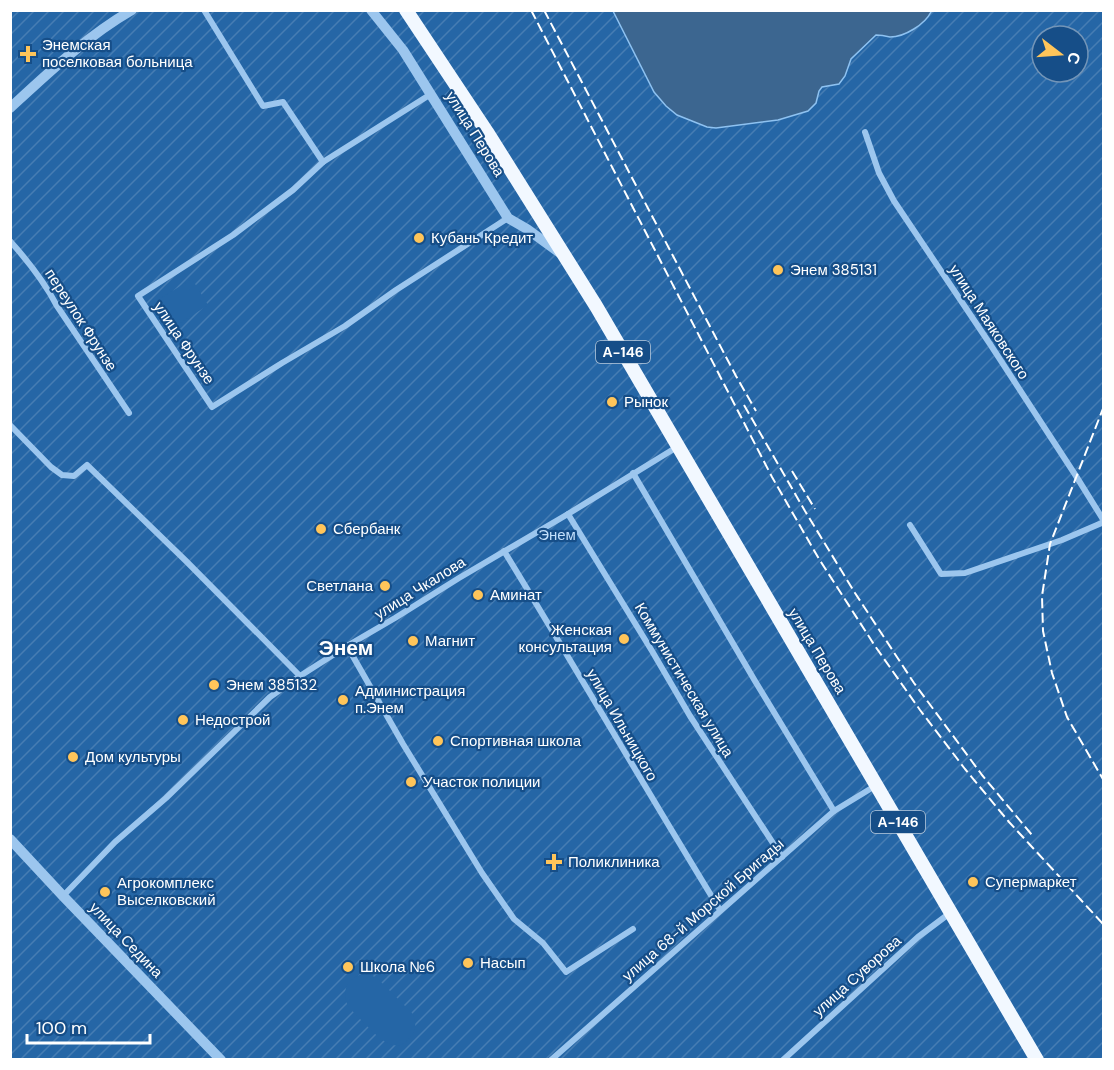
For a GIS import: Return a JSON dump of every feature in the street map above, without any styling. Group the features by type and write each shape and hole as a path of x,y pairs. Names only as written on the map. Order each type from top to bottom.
{"highway":[{"name":"улица Перова","path":"406,10 596,306 1037,1059"}],"street":[{"path":"10,108 46,75 132,10"},
{"path":"204,10 262,106 283,102 323,162"},
{"name":"улица Перова","path":"371,10 403,50 508,218 535,234 567,259"},
{"name":"улица Фрунзе","path":"431,94 323,162 293,190 233,235 138,296 212,407 345,326 396,290 508,218"},
{"name":"улица Маяковского","path":"866,132 879,173 894,201 990,344 1104,521"},
{"name":"переулок Фрунзе","path":"10,241 26,258 129,413"},
{"path":"11,427 62,475 74,476 87,465 300,676"},
{"name":"улица Чкалова","path":"63,896 115,842 166,798 270,697 347,646 677,447"},
{"path":"633,473 834,811"},
{"name":"Коммунистическая улица","path":"568,514 690,716 782,857"},
{"path":"910,525 940,574 965,573 1062,540 1104,521"},
{"name":"улица Ильницкого","path":"504,551 720,910"},
{"path":"347,646 403,744 482,873 514,919 543,943 566,972 633,929"},
{"name":"улица 68-й Морской Бригады","path":"551,1059 834,811 877,785"},
{"name":"улица Седина","path":"10,839 221,1059"},
{"name":"улица Суворова","path":"783,1059 918,937 950,913"}],"green space":[{"name":"Энем","path":"11,11 1103,11 1103,1059 11,1059"},
{"path":"192,279 208,305 173,328 156,301"},
{"path":"362,974 377,978 412,1013 415,1028 406,1042 400,1045 388,1044 348,1006 345,995 347,986 352,979"}],"shaded area":[{"path":"613,11 931,11 924,21 908,32 890,37 876,35 851,59 845,76 839,84 822,87 816,103 808,111 778,120 716,128 707,127 677,115 666,106 654,92"}],"railway":[{"path":"531,10 772,477 819,559 875,646 965,769 1009,822 1104,925"},
{"path":"544,10 756,411"},
{"path":"744,405 855,593 914,683 982,775 1032,835"},
{"path":"1104,406 1050,544 1042,596 1043,631 1052,673 1067,717 1104,781"},
{"path":"792,471 815,509"}],"place":[{"name":"Энемская поселковая больница","path":"28,54"},
{"name":"Кубань Кредит","path":"419,238"},
{"name":"Энем 385131","path":"778,270"},
{"name":"Рынок","path":"612,402"},
{"name":"Сбербанк","path":"321,529"},
{"name":"Светлана","path":"385,586"},
{"name":"Аминат","path":"478,595"},
{"name":"Женская консультация","path":"624,639"},
{"name":"Магнит","path":"413,641"},
{"name":"Энем 385132","path":"214,685"},
{"name":"Администрация п.Энем","path":"343,700"},
{"name":"Недострой","path":"183,720"},
{"name":"Спортивная школа","path":"438,741"},
{"name":"Дом культуры","path":"73,757"},
{"name":"Участок полиции","path":"411,782"},
{"name":"Поликлиника","path":"554,862"},
{"name":"Супермаркет","path":"973,882"},
{"name":"Агрокомплекс Выселковский","path":"105,892"},
{"name":"Насып","path":"468,963"},
{"name":"Школа №6","path":"348,967"}],"district":[{"name":"Энем","path":"346,648"}]}
